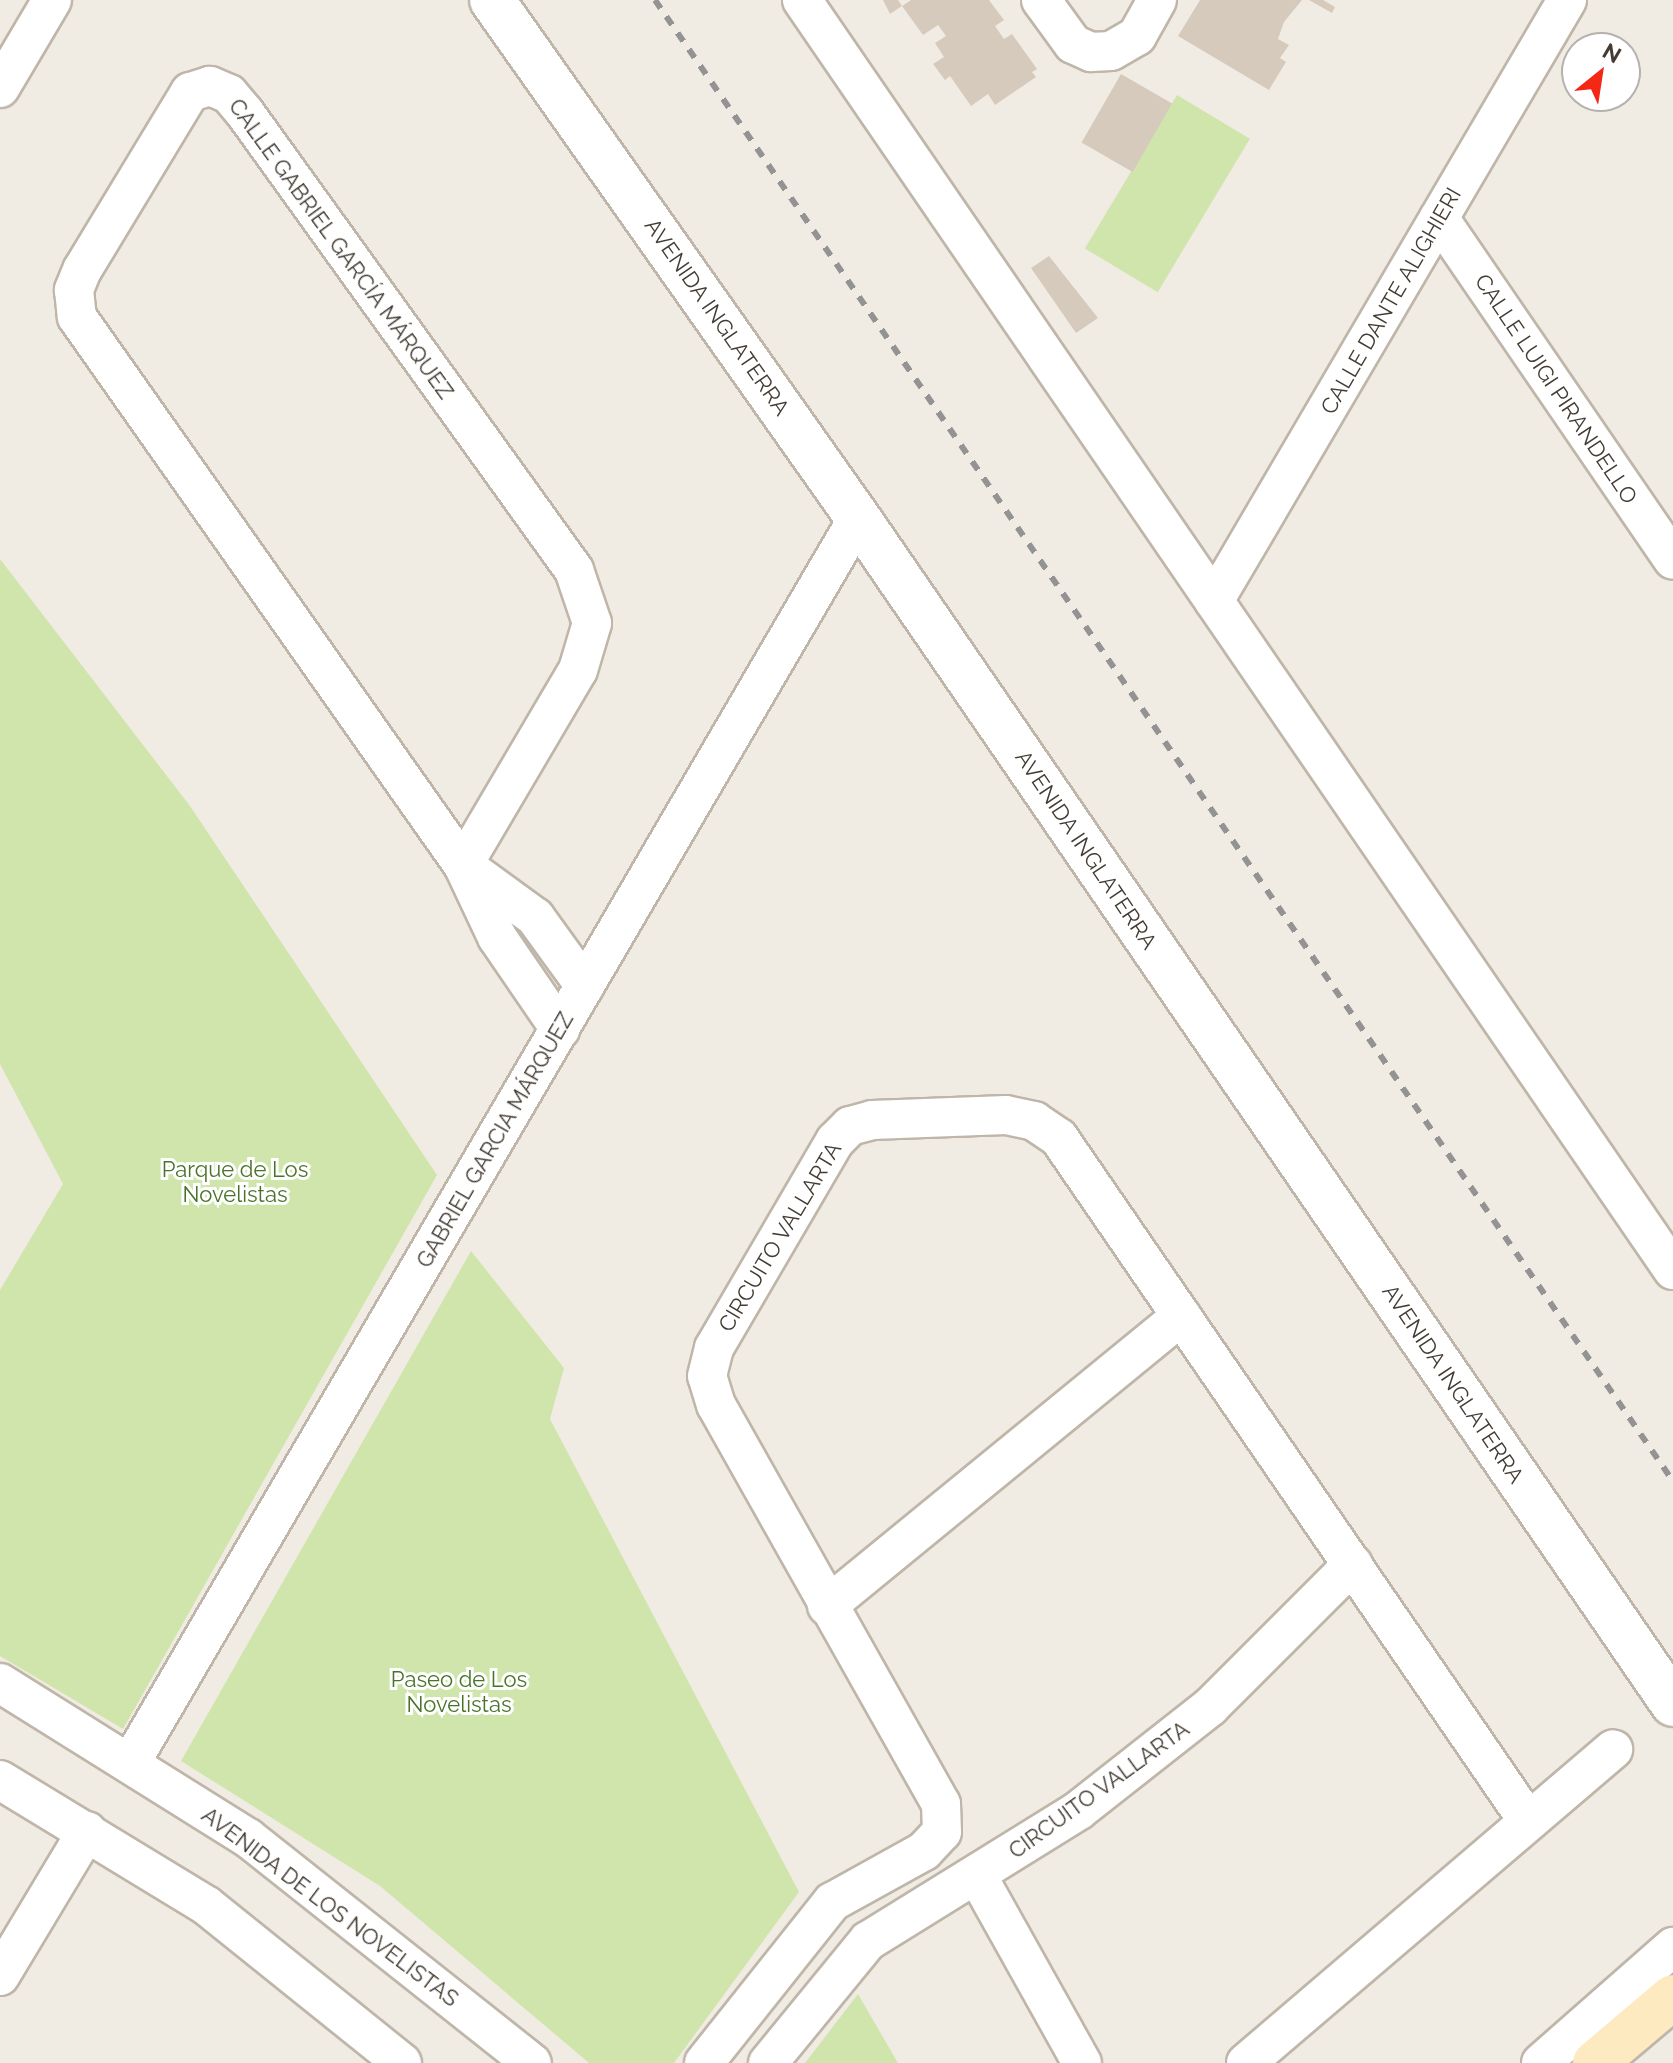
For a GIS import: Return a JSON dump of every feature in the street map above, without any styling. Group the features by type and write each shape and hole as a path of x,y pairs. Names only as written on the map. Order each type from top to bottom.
{"main road":[{"path":"1595,2063 1673,1997"}],"street":[{"path":"0,88 52,0"},
{"name":"AVENIDA INGLATERRA","path":"492,0 858,518 1673,1704"},
{"path":"802,0 1673,1270"},
{"path":"1041,0 1073,44 1091,52 1111,51 1137,36 1157,0"},
{"name":"CALLE DANTE ALIGHIERI","path":"1214,601 1567,0"},
{"name":"CALLE GABRIEL GARCÍA MÁRQUEZ","path":"463,865 578,670 592,623 574,570 245,113 229,94 210,86 190,92 82,270 74,290 77,317 463,865 497,937 560,1029"},
{"name":"CALLE LUIGI PIRANDELLO","path":"1439,218 1673,560"},
{"name":"GABRIEL GARCIA MÁRQUEZ","path":"131,1762 858,518"},
{"name":"CALLE GABRIEL GARCÍA MÁRQUEZ","path":"463,865 535,917 585,986"},
{"name":"CIRCUITO VALLARTA","path":"704,2063 832,1902 924,1851 942,1832 941,1804 716,1405 707,1376 714,1348 835,1141 850,1126 872,1120 1006,1115 1034,1121 1059,1138 1528,1821"},
{"path":"827,1606 1181,1316"},
{"name":"CIRCUITO VALLARTA","path":"768,2063 868,1941 978,1877 1079,1810 1210,1707 1353,1564"},
{"name":"AVENIDA DE LOS NOVELISTAS","path":"0,1683 131,1762 248,1838 532,2063"},
{"path":"1246,2063 1613,1749"},
{"path":"0,1780 207,1906 402,2063"},
{"path":"0,1976 87,1831"},
{"path":"978,1877 1082,2063"},
{"path":"1541,2063 1673,1947"}],"green space":[{"path":"1177,95 1250,139 1158,292 1085,248"},
{"name":"Parque de Los Novelistas","path":"0,559 190,806 437,1175 123,1729 0,1656 0,1290 63,1184 0,1064"},
{"name":"Paseo de Los Novelistas","path":"471,1251 564,1368 550,1419 799,1892 674,2063 589,2063 380,1886 181,1761"},
{"path":"858,1994 898,2063 805,2063"}],"building":[{"path":"883,0 898,0 902,6 890,14"},
{"path":"911,0 989,0 1004,20 995,26 1004,39 1012,34 1037,69 1032,72 1036,77 995,105 988,94 971,106 950,76 945,80 933,64 944,57 935,43 946,36 938,25 923,35 902,6"},
{"path":"1200,0 1302,0 1284,22 1278,39 1289,45 1280,58 1286,62 1269,90 1178,36"},
{"path":"1309,0 1323,0 1335,7 1332,13"},
{"path":"1121,74 1172,104 1133,172 1082,142"},
{"path":"1049,256 1098,318 1076,333 1031,268"}],"railway":[{"path":"655,0 1673,1481"}]}
